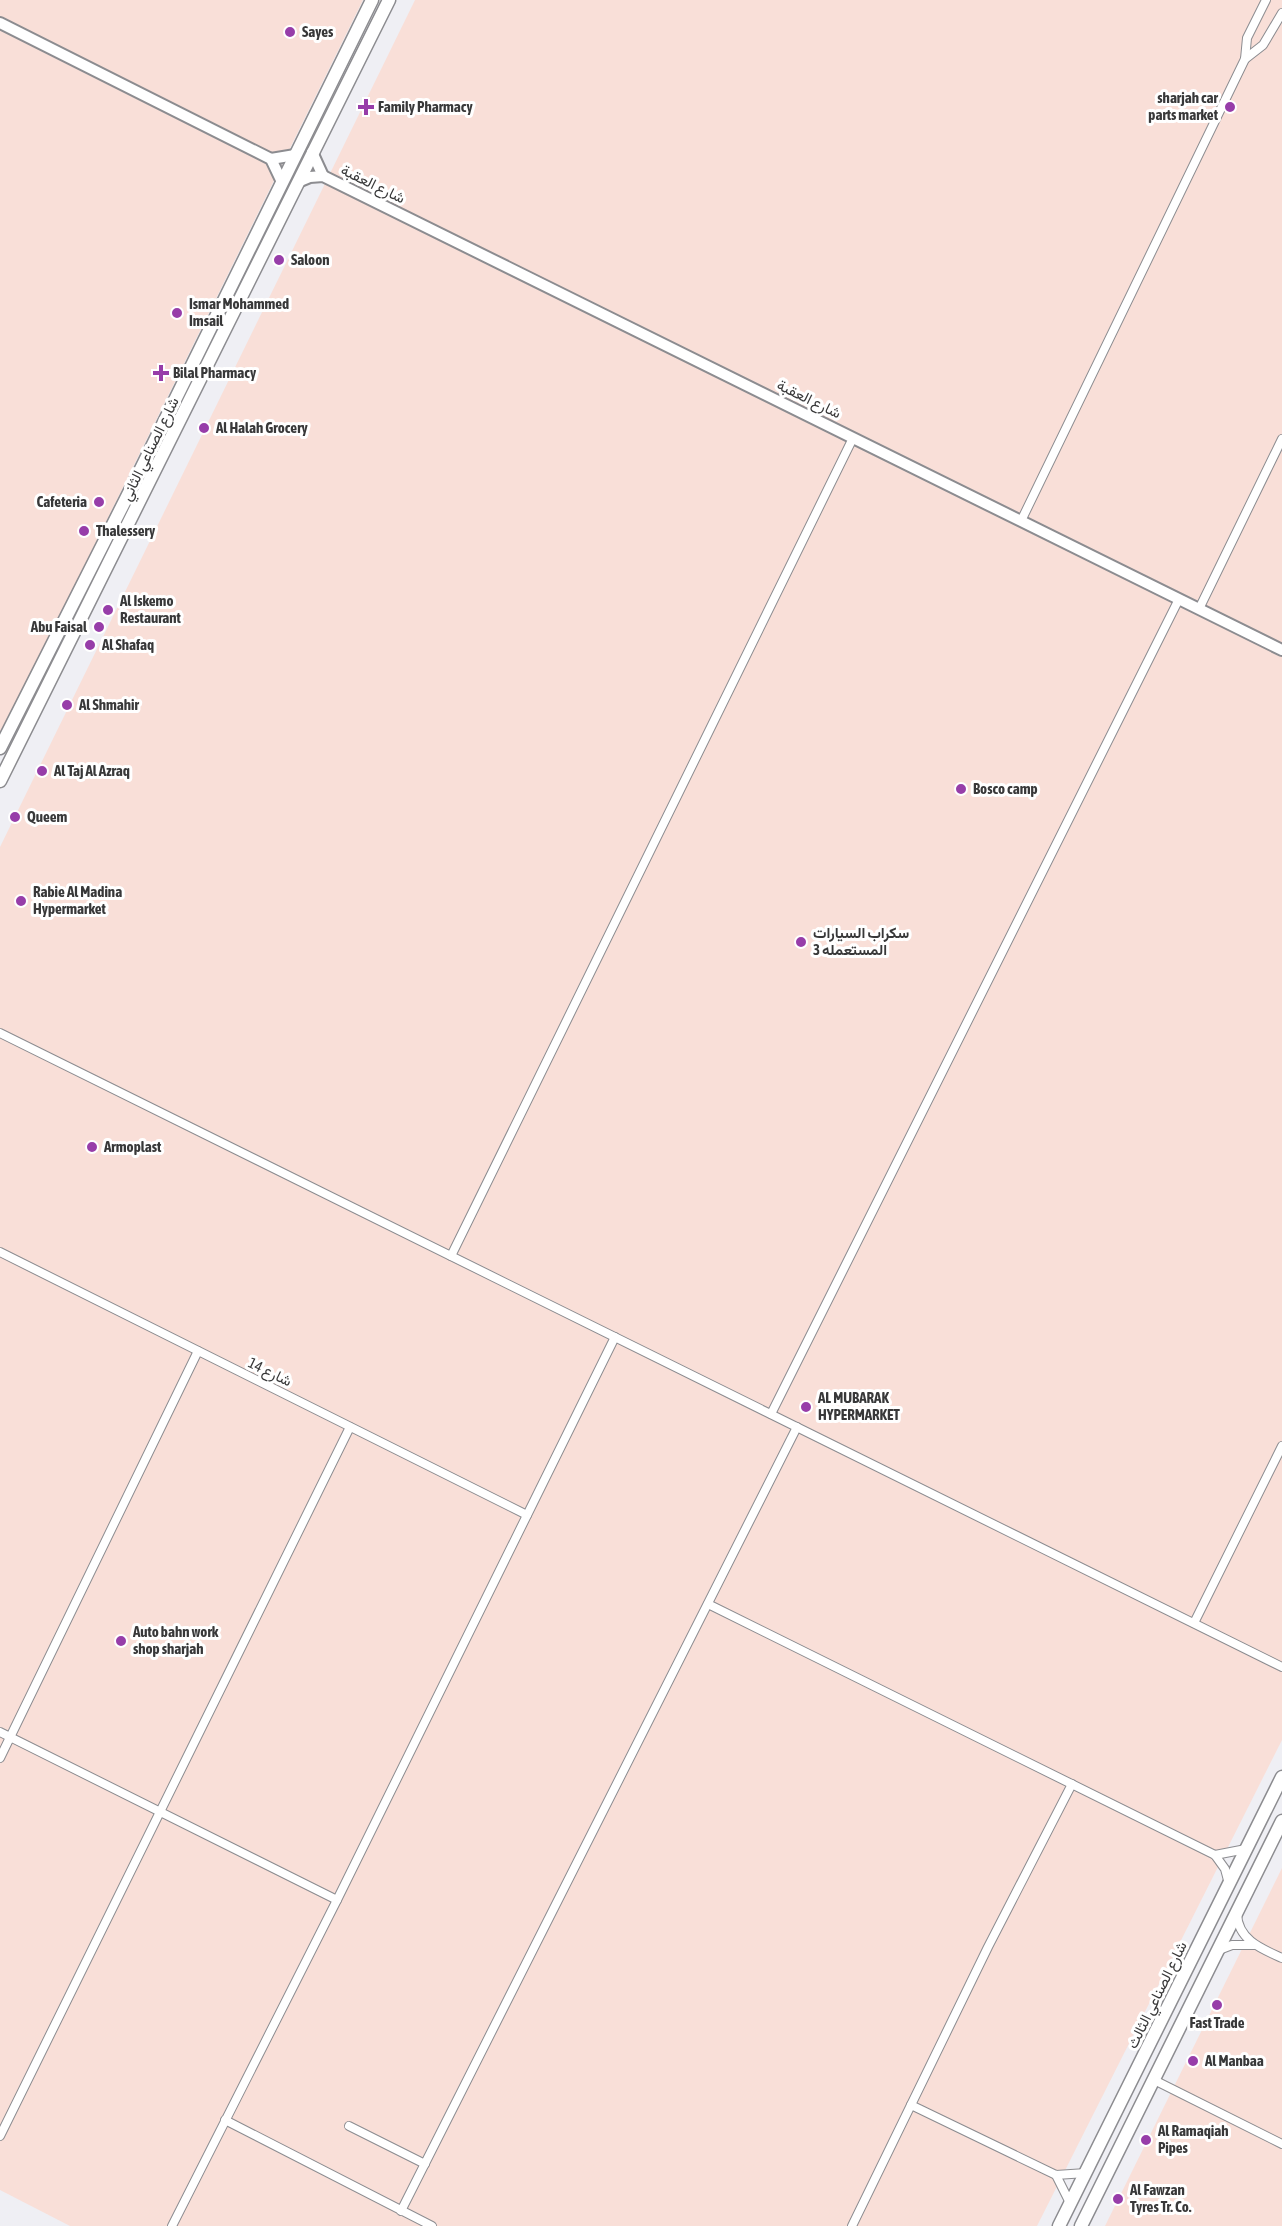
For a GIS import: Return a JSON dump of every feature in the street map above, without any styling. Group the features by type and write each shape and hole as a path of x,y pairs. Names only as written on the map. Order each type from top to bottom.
{"main road":[{"name":"شارع الصناعي الثاني","path":"0,748 372,0"},
{"name":"شارع الصناعي الثاني","path":"0,781 110,565 389,0"},
{"name":"شارع الصناعي الثالث","path":"1059,2226 1282,1777"},
{"path":"1084,2224 1282,1821"}],"street":[{"path":"1021,521 1245,59 1247,38 1266,0"},
{"path":"1245,59 1263,45 1282,13"},
{"path":"0,24 271,159 295,155"},
{"name":"شارع العقبة","path":"312,152 323,176"},
{"path":"271,159 282,182"},
{"name":"شارع العقبة","path":"298,182 310,177 323,176 1282,650"},
{"path":"451,1256 853,438"},
{"path":"1199,609 1282,439"},
{"path":"771,1414 1179,599"},
{"path":"0,1033 1282,1667"},
{"name":"شارع 14","path":"0,1252 527,1515"},
{"path":"172,2226 337,1900 615,1337"},
{"path":"0,1758 198,1351"},
{"path":"0,2136 350,1426"},
{"path":"401,2211 797,1427"},
{"path":"1194,1623 1282,1446"},
{"path":"708,1604 1215,1855 1225,1869 1229,1885"},
{"path":"0,1732 337,1900"},
{"path":"852,2226 988,1947 1072,1784"},
{"path":"1215,1855 1231,1854 1246,1849"},
{"path":"1237,1912 1240,1927 1255,1945 1282,1958"},
{"path":"1218,1950 1232,1945 1255,1945"},
{"path":"1154,2080 1282,2144"},
{"path":"911,2105 1056,2175 1086,2173"},
{"path":"225,2120 432,2226"},
{"path":"349,2126 425,2164"},
{"path":"1056,2175 1070,2205"}],"shaded area":[{"path":"0,0 363,0 0,737"},
{"path":"415,0 1282,0 1282,1740 1037,2226 70,2226 0,2190 0,847"},
{"path":"1282,1868 1282,2226 1105,2226"}],"place":[{"name":"Sayes","path":"290,32"},
{"name":"Family Pharmacy","path":"366,107"},
{"name":"sharjah car parts market","path":"1230,107"},
{"name":"Saloon","path":"279,260"},
{"name":"Ismar Mohammed Imsail","path":"177,313"},
{"name":"Bilal Pharmacy","path":"161,373"},
{"name":"Al Halah Grocery","path":"204,428"},
{"name":"Cafeteria","path":"99,502"},
{"name":"Thalessery","path":"84,531"},
{"name":"Al Iskemo Restaurant","path":"108,610"},
{"name":"Abu Faisal","path":"99,627"},
{"name":"Al Shafaq","path":"90,645"},
{"name":"Al Shmahir","path":"67,705"},
{"name":"Al Taj Al Azraq","path":"42,771"},
{"name":"Bosco camp","path":"961,789"},
{"name":"Queem","path":"15,817"},
{"name":"Rabie Al Madina Hypermarket","path":"21,901"},
{"name":"سكراب السيارات المستعمله 3","path":"801,942"},
{"name":"Armoplast","path":"92,1147"},
{"name":"AL MUBARAK HYPERMARKET","path":"806,1407"},
{"name":"Auto bahn work shop sharjah","path":"121,1641"},
{"name":"Fast Trade","path":"1217,2005"},
{"name":"Al Manbaa","path":"1193,2061"},
{"name":"Al Ramaqiah Pipes","path":"1146,2140"},
{"name":"Al Fawzan Tyres Tr. Co.","path":"1118,2199"}]}
